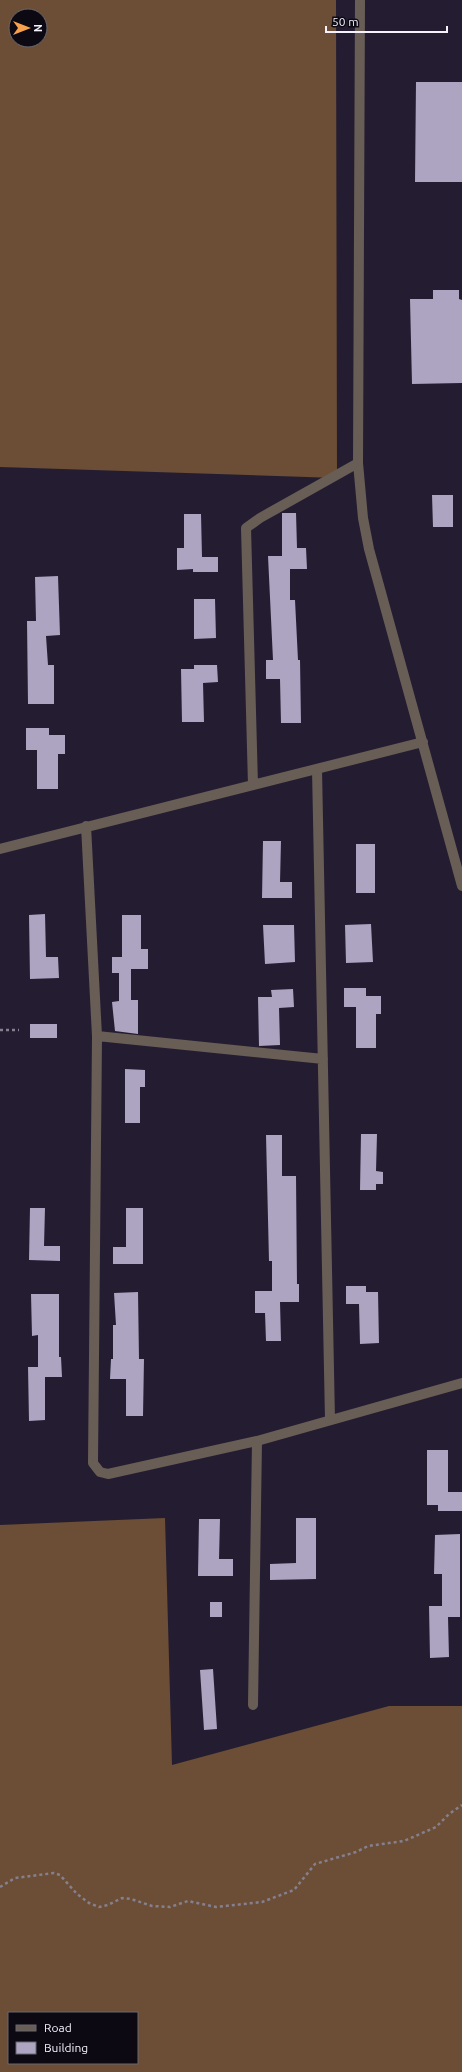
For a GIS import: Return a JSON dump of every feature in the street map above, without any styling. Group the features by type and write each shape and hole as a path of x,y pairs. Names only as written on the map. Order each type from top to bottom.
{"street":[{"path":"360,0 358,464 363,518 369,548 462,886"},
{"path":"252,785 246,528 260,518 358,464"},
{"path":"0,849 86,826 423,742"},
{"path":"317,769 330,1420"},
{"path":"86,826 97,1036 93,1463 100,1472 108,1474 257,1441 462,1384"},
{"path":"97,1036 323,1059"},
{"path":"252,1705 257,1441"}],"path":[{"path":"0,1030 19,1030"},
{"path":"0,1887 15,1878 54,1873 60,1875 77,1894 89,1903 99,1907 108,1905 122,1898 132,1899 152,1906 170,1907 188,1901 216,1907 262,1902 294,1890 316,1864 356,1852 368,1846 404,1841 436,1827 449,1814 462,1805"}],"shaded area":[{"path":"0,0 336,0 337,478 0,467"},
{"path":"165,1518 172,1765 389,1706 462,1706 462,2072 0,2072 0,1525"}],"building":[{"path":"416,82 462,82 462,182 415,182"},
{"path":"433,290 459,290 459,299 462,300 462,383 412,384 410,299 433,299"},
{"path":"432,495 453,495 453,527 433,527"},
{"path":"282,513 296,513 297,548 306,548 307,569 290,569 290,600 295,600 298,660 300,660 301,723 281,723 280,679 266,679 266,660 273,660 268,556 282,556"},
{"path":"184,514 201,514 202,557 218,557 218,572 193,572 193,569 177,570 177,548 184,548"},
{"path":"58,576 60,635 46,636 48,665 54,665 54,704 28,704 27,621 36,621 35,577"},
{"path":"194,599 215,599 216,638 194,639"},
{"path":"194,665 217,665 218,682 203,683 204,722 182,722 181,669 194,669"},
{"path":"26,728 49,728 49,735 65,735 65,754 58,754 58,789 37,789 37,750 26,750"},
{"path":"263,841 281,841 280,882 292,882 292,898 262,898"},
{"path":"356,844 375,844 375,893 356,893"},
{"path":"45,914 46,957 58,957 59,978 30,979 29,915"},
{"path":"122,915 141,915 141,949 148,949 148,969 131,969 131,1000 138,1000 138,1034 115,1031 112,1002 119,1001 119,973 112,973 112,957 122,957"},
{"path":"371,924 373,962 346,963 345,925"},
{"path":"263,925 294,925 295,962 265,964"},
{"path":"344,988 366,988 366,996 381,996 381,1014 376,1014 376,1048 356,1048 356,1007 344,1007"},
{"path":"293,989 294,1007 279,1008 280,1045 259,1046 258,997 272,997 271,990"},
{"path":"30,1024 57,1024 57,1038 30,1038"},
{"path":"125,1069 145,1070 145,1087 140,1087 140,1123 125,1123"},
{"path":"361,1134 377,1134 376,1171 383,1172 383,1184 376,1184 376,1190 360,1190"},
{"path":"266,1135 282,1135 282,1176 296,1176 297,1284 299,1284 299,1302 280,1302 281,1341 266,1341 265,1313 255,1313 255,1291 272,1291 272,1261 269,1261"},
{"path":"30,1208 45,1208 44,1246 60,1246 60,1261 29,1260"},
{"path":"126,1208 143,1208 143,1264 113,1264 113,1247 126,1247"},
{"path":"346,1286 366,1286 366,1292 378,1292 379,1343 360,1344 359,1304 346,1304"},
{"path":"138,1292 139,1359 144,1359 143,1416 126,1416 126,1379 110,1379 111,1359 113,1359 113,1325 116,1325 114,1293"},
{"path":"31,1294 59,1294 59,1357 61,1357 62,1377 45,1377 45,1420 29,1421 28,1367 38,1367 38,1335 32,1336"},
{"path":"427,1450 448,1450 448,1492 462,1492 462,1511 438,1511 438,1505 427,1505"},
{"path":"296,1518 316,1518 316,1579 270,1580 270,1564 296,1563"},
{"path":"199,1519 220,1519 219,1559 233,1559 233,1576 198,1576"},
{"path":"460,1534 460,1617 448,1617 449,1657 430,1658 429,1606 442,1606 442,1574 434,1574 435,1535"},
{"path":"210,1602 222,1602 222,1617 210,1617"},
{"path":"213,1669 217,1729 204,1730 200,1670"}]}
